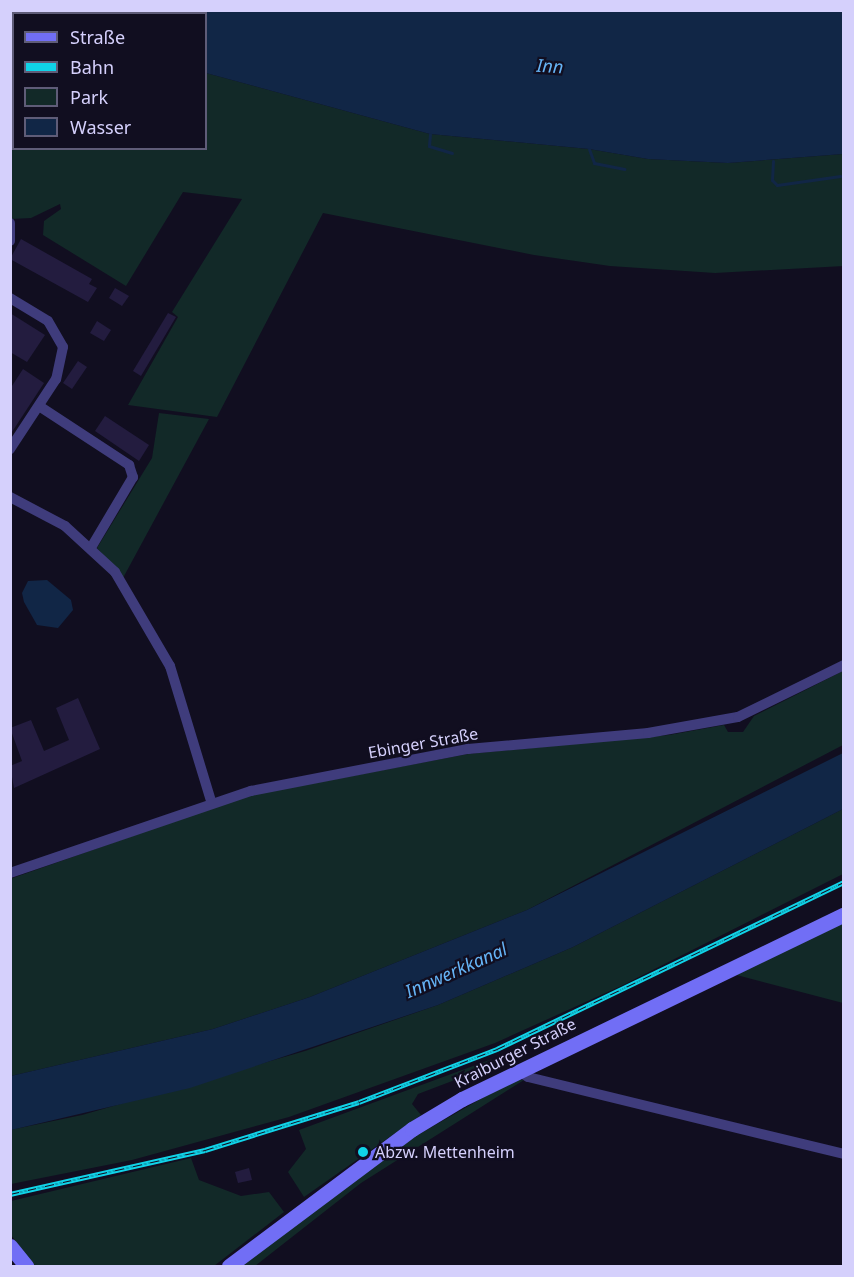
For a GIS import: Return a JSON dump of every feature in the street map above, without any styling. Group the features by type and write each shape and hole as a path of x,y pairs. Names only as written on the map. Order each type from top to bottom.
{"main road":[{"name":"Kraiburger Straße","path":"229,1266 412,1130 517,1071 843,914"},
{"path":"10,1246 26,1266"}],"street":[{"path":"10,223 10,241"},
{"path":"10,298 48,321 63,347 56,378 10,449"},
{"path":"39,406 129,465 133,477 92,546"},
{"path":"10,497 53,518 92,546 120,580 170,666 211,801"},
{"name":"Ebinger Straße","path":"10,873 211,801 468,749 648,733 716,722 766,706 843,665"},
{"path":"517,1071 528,1077 843,1154"}],"green space":[{"path":"11,11 16,12 12,12 12,150 207,150 207,73 430,134 589,149 648,159 728,163 843,154 844,266 715,273 610,266 534,255 323,213 217,417 128,405 178,317 172,312 242,199 183,192 126,286 43,235 44,221 61,209 60,204 31,218 11,219"},
{"path":"159,413 209,419 123,578 97,548 152,458"},
{"path":"843,671 843,745 527,910 310,997 213,1029 11,1076 10,879 246,796 468,754 669,735 724,725 728,732 743,732 754,716"},
{"path":"843,809 843,874 621,986 495,1043 289,1117 132,1160 11,1184 10,1130 82,1115 305,1051 438,1005 573,947"},
{"path":"843,919 843,1003 729,973"},
{"path":"492,1059 489,1067 418,1094 412,1104 421,1115 304,1197 288,1172 306,1149 299,1130"},
{"path":"514,1080 524,1080 361,1183 255,1266 240,1266 416,1136"},
{"path":"191,1158 199,1180 241,1196 269,1192 284,1212 214,1266 34,1266 11,1235 11,1201"}],"water":[{"name":"Inn","path":"15,11 843,11 843,154 728,163 648,159 589,149 430,134 207,73 207,12"},
{"path":"47,580 71,600 73,610 58,628 37,625 24,602 22,593 28,581"},
{"name":"Innwerkkanal","path":"843,753 843,809 573,947 438,1005 190,1088 11,1130 11,1076 213,1029 310,997 527,910"}],"building":[{"path":"21,239 92,279 89,284 97,288 88,302 10,259"},
{"path":"115,288 129,296 122,306 109,298"},
{"path":"10,313 45,335 27,362 10,352"},
{"path":"168,313 176,317 141,376 133,371"},
{"path":"97,321 111,330 104,341 90,333"},
{"path":"78,361 87,367 72,389 63,383"},
{"path":"23,369 44,383 10,435 10,389"},
{"path":"105,416 149,445 139,461 95,431"},
{"path":"78,698 100,749 14,788 10,766 22,761 10,728 31,720 44,751 69,740 56,708"},
{"path":"249,1168 252,1180 238,1183 235,1172"}],"waterway":[{"path":"430,134 429,146 452,153"},
{"path":"589,149 594,163 624,169"},
{"path":"773,161 772,180 777,185 840,176"}],"railway":[{"path":"10,1194 205,1150 359,1102 497,1049 844,882"}],"place":[{"name":"Abzw. Mettenheim","path":"363,1152"}]}
